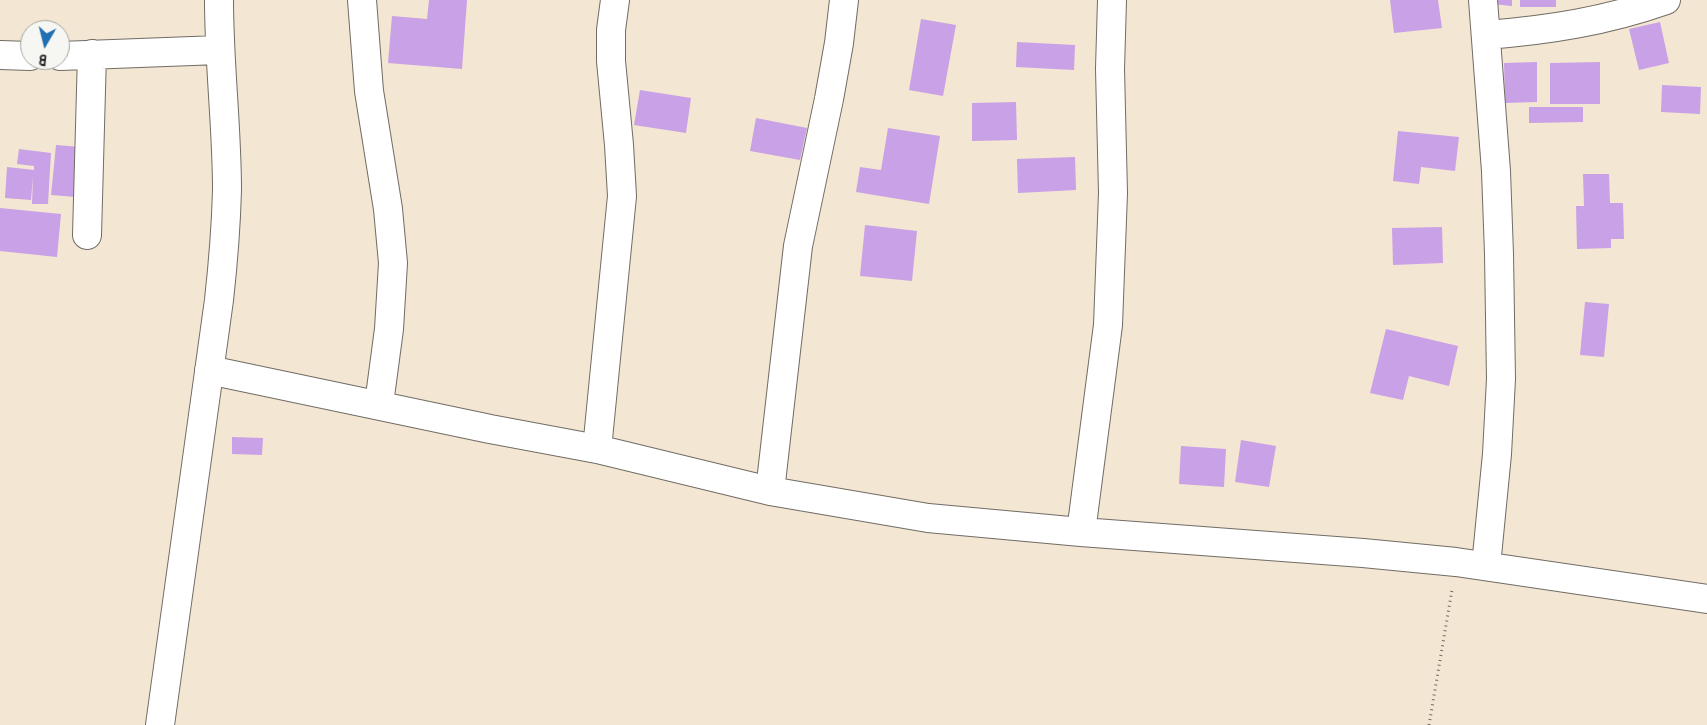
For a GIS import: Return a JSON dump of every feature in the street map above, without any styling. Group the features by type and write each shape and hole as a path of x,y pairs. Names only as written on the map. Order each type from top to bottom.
{"street":[{"path":"160,725 219,300 227,191 219,50 219,0"},
{"path":"362,0 369,91 388,209 392,263 389,329 379,404"},
{"path":"597,449 622,196 619,144 610,61 611,30 615,0"},
{"path":"770,491 798,246 829,99 844,0"},
{"path":"1081,532 1108,316 1113,193 1110,70 1112,0"},
{"path":"1484,0 1499,236 1501,379 1486,566"},
{"path":"1486,35 1541,30 1591,22 1666,0"},
{"path":"70,55 219,50"},
{"path":"87,236 92,54"},
{"path":"0,55 20,56"},
{"path":"209,370 597,449 770,491 928,518 1456,562 1707,599"}],"path":[{"path":"1429,725 1456,562"}],"building":[{"path":"429,0 467,0 462,69 388,63 392,16 427,19"},
{"path":"1390,0 1438,0 1442,28 1394,33"},
{"path":"1492,0 1512,0 1512,6 1492,4"},
{"path":"1520,0 1556,0 1556,7 1520,7"},
{"path":"921,19 956,25 943,96 909,90"},
{"path":"1660,22 1669,63 1639,70 1629,29"},
{"path":"1017,42 1075,45 1074,70 1016,67"},
{"path":"1537,62 1537,102 1505,103 1504,63"},
{"path":"1600,62 1600,104 1550,104 1550,63"},
{"path":"1662,85 1701,87 1700,114 1661,112"},
{"path":"640,90 691,98 686,133 634,125"},
{"path":"1016,102 1017,140 972,141 972,103"},
{"path":"1529,107 1583,107 1583,122 1529,123"},
{"path":"756,118 807,128 800,160 750,151"},
{"path":"888,128 940,136 929,204 856,192 860,167 881,170"},
{"path":"1398,131 1459,137 1455,171 1421,167 1419,184 1393,181"},
{"path":"56,145 81,147 76,197 51,195"},
{"path":"19,149 51,153 48,204 32,204 33,176 31,200 5,198 7,167 34,170 34,166 17,164"},
{"path":"1075,157 1076,190 1018,193 1017,159"},
{"path":"1583,174 1609,174 1610,203 1623,203 1624,239 1611,239 1611,248 1577,249 1576,206 1584,206"},
{"path":"0,208 61,214 57,257 0,251"},
{"path":"865,225 917,231 912,281 860,276"},
{"path":"1442,227 1443,263 1393,265 1392,228"},
{"path":"1585,302 1609,304 1604,357 1580,355"},
{"path":"1386,329 1458,346 1449,386 1409,376 1403,400 1370,393"},
{"path":"232,437 263,438 262,455 232,454"},
{"path":"1241,440 1276,446 1269,487 1235,482"},
{"path":"1181,446 1226,449 1224,487 1179,484"}]}
